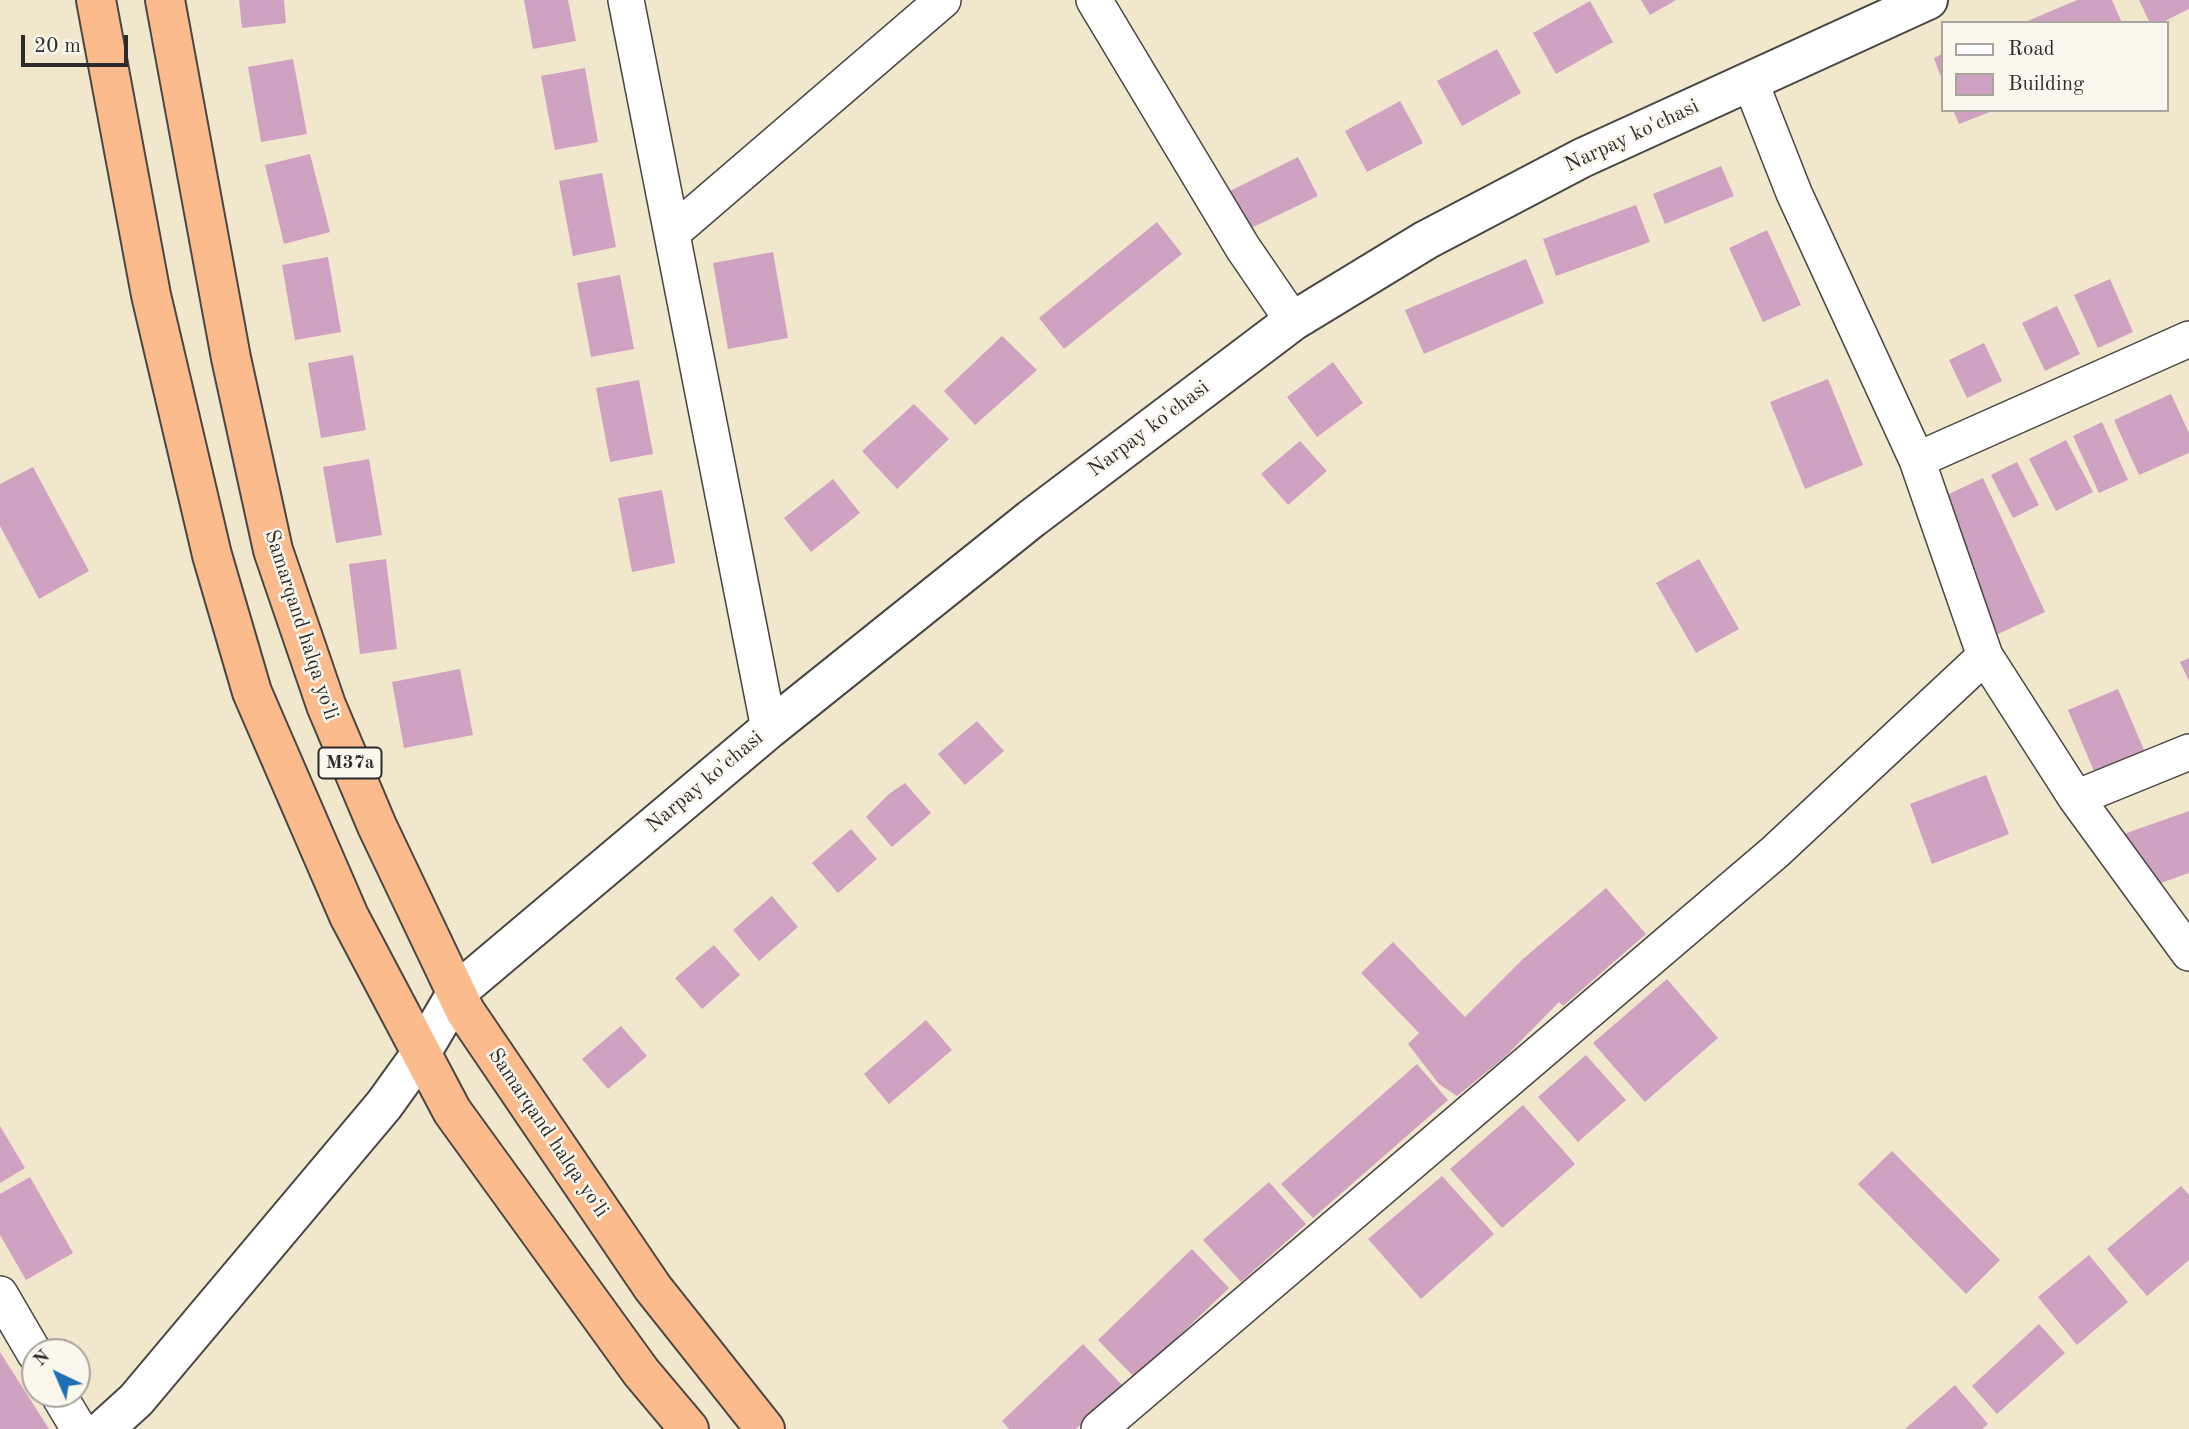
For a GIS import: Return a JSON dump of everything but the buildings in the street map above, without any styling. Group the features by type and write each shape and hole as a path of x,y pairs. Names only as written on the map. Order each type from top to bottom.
{"highway":[{"name":"M37a","path":"96,0 151,295 212,555 252,692 349,916 420,1055 467,1133 641,1372 689,1429"},
{"name":"Samarqand halqa yoʻli","path":"165,0 231,358 273,550 326,705 377,826 465,1011 653,1287 765,1429"}],"street":[{"path":"625,0 769,729"},
{"path":"672,233 943,0"},
{"path":"1094,0 1243,248 1293,321"},
{"name":"Narpay ko'chasi","path":"104,1429 145,1389 384,1105 420,1055 457,992 769,729 1031,519 1293,321 1426,240 1582,158 1928,0"},
{"path":"1750,81 1794,193 1917,460 1985,656 2076,798 2189,953"},
{"path":"1917,460 2189,339"},
{"path":"1099,1429 1775,852 1985,656"},
{"path":"2076,798 2189,752"},
{"path":"0,1294 26,1338"},
{"path":"66,1408 79,1429"}]}
